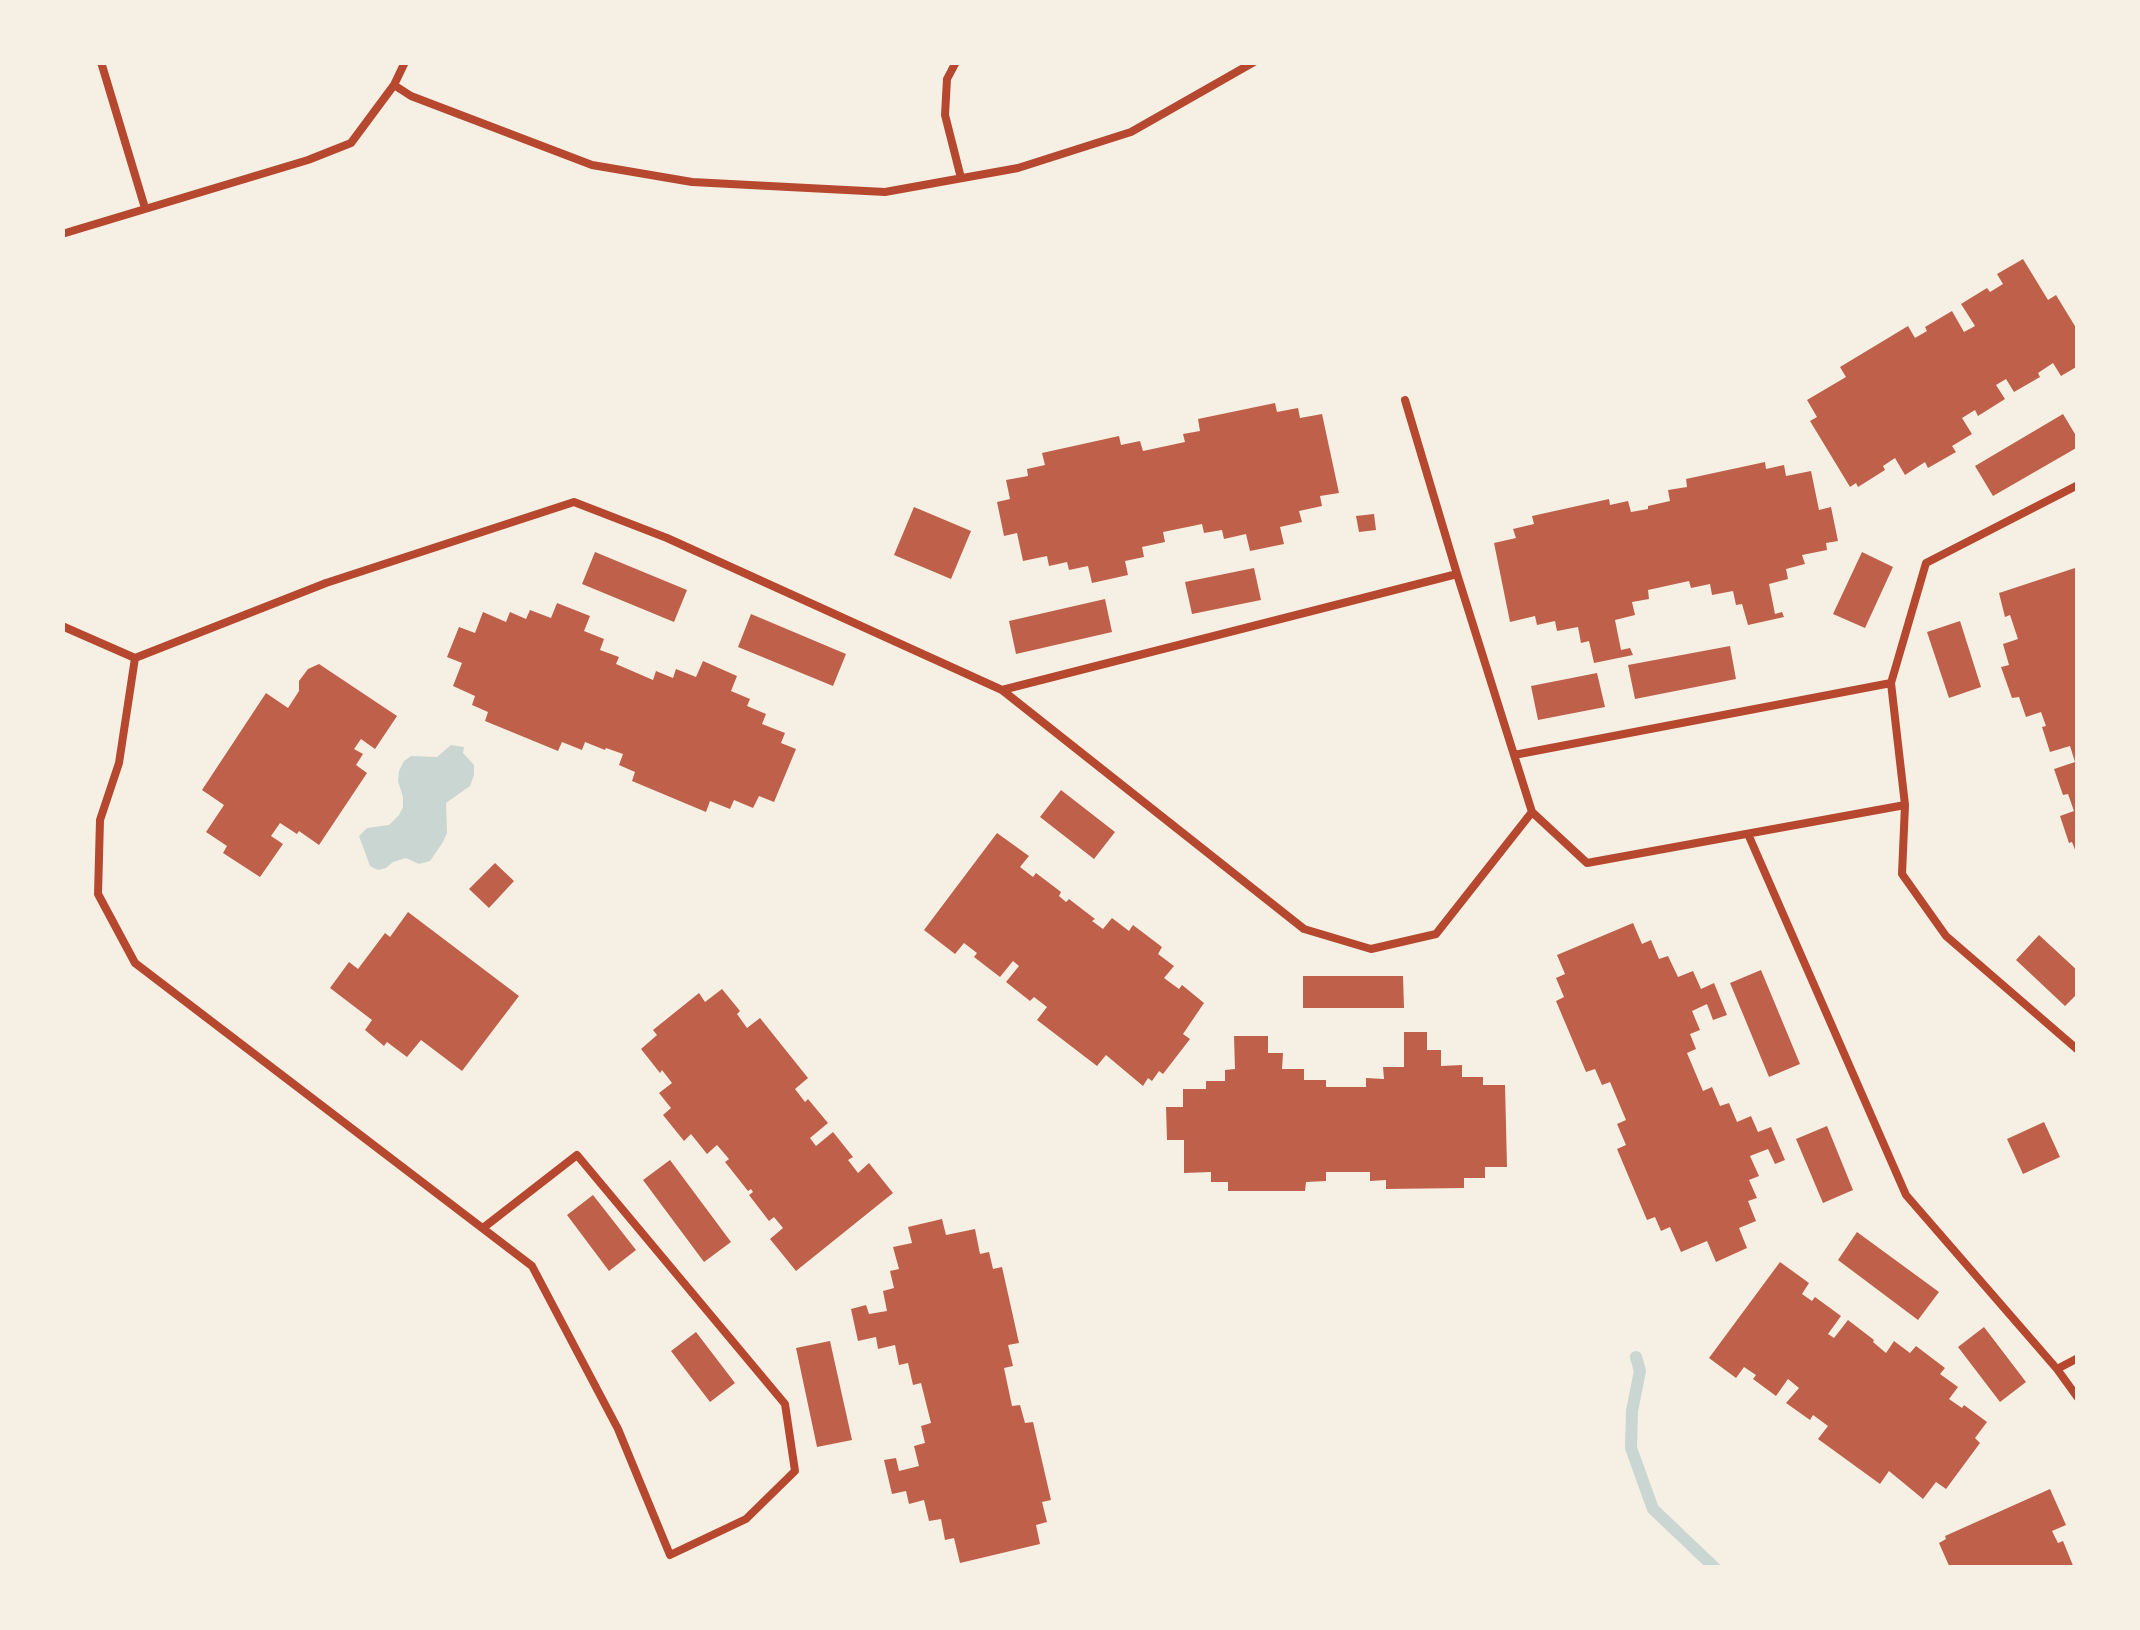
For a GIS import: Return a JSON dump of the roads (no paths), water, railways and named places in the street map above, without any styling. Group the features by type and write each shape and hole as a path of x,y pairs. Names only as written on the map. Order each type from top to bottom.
{"lane":[{"path":"101,62 145,208"},
{"path":"62,234 308,160 351,143 394,85 405,62"},
{"path":"956,62 948,78 945,115 961,178"},
{"path":"394,85 411,96 592,165 692,182 885,192 1018,168 1131,132 1254,62"},
{"path":"1405,400 1532,812 1587,863 1904,805"},
{"path":"2078,485 1926,563 1892,682 1904,805 1902,874 1946,936 2078,1050"},
{"path":"62,626 135,658 326,583 574,502 685,546 1002,690 1304,929 1371,949 1436,934 1532,812"},
{"path":"1002,690 1457,574"},
{"path":"135,658 119,763 100,820 98,894 135,963 482,1228 532,1266 618,1429 670,1555 746,1519 795,1471 785,1404 576,1155 482,1228"},
{"path":"1514,754 1892,682"},
{"path":"1748,834 1906,1195 2078,1398"},
{"path":"2057,1370 2078,1358"}],"waterway":[{"path":"1636,1357 1640,1371 1632,1411 1631,1448 1653,1509 1715,1568"}]}
